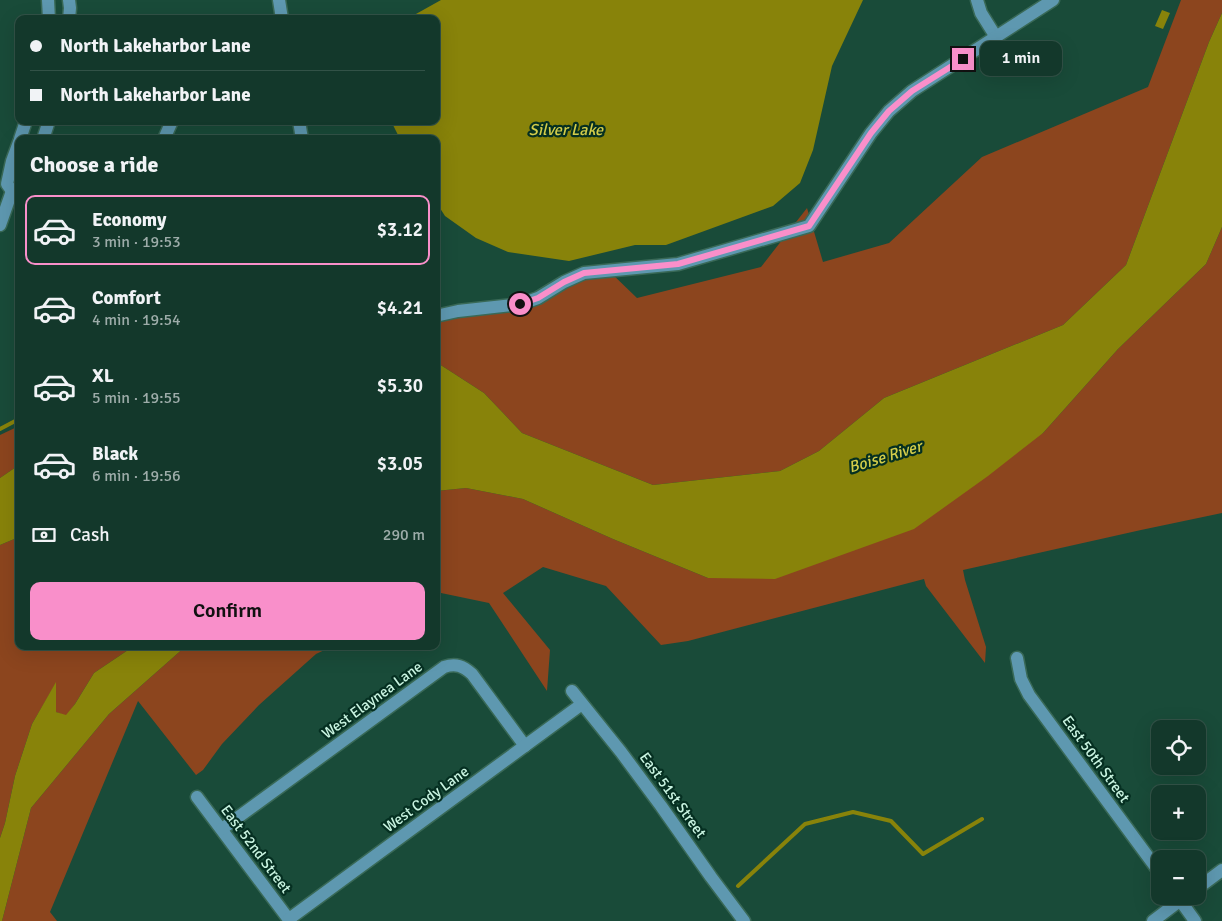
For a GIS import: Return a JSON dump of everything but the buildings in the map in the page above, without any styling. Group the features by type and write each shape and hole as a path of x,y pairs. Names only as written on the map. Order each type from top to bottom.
{"street":[{"path":"48,0 49,15"},
{"path":"69,0 69,15"},
{"path":"279,0 281,15"},
{"path":"977,0 981,13 996,37"},
{"path":"440,315 520,304 538,298 564,282 584,273 678,264 809,226 871,133 889,111 912,91 1053,0"},
{"path":"0,224 13,205 15,190 7,184 15,152"},
{"name":"East 50th Street","path":"1017,658 1020,680 1028,695 1151,861"},
{"name":"West Elaynea Lane","path":"222,830 444,667 457,665 465,668 472,674 525,746"},
{"name":"East 51st Street","path":"572,691 621,752 744,921"},
{"name":"West Cody Lane","path":"289,920 582,704"},
{"name":"East 52nd Street","path":"197,796 289,920"},
{"path":"1206,882 1222,870"},
{"path":"1153,921 1172,905"},
{"path":"1185,905 1195,921"}],"shaded area":[{"path":"1181,0 1222,0 1222,13 1209,42 1126,265 1063,325 884,398 819,451 780,471 653,485 522,433 484,393 440,365 440,314 521,304 564,282 609,271 637,298 761,267 807,208 823,262 889,243 982,157 1148,87"},
{"path":"1222,227 1222,513 963,570 986,647 985,663 926,586 924,579 688,641 661,645 606,586 543,567 503,593 550,650 547,691 489,603 440,594 440,491 466,488 523,499 708,578 1043,433 1118,349 1206,264"},
{"path":"15,428 15,468 0,478 0,435"},
{"path":"15,539 15,650 128,650 94,673 66,716 56,712 56,683 32,724 15,776 0,838 0,545"},
{"path":"181,650 324,650 316,654 259,705 222,744 203,770 196,775 138,701 50,912 57,921 2,921 31,808 109,714"}],"water":[{"name":"Silver Lake","path":"441,0 863,0 832,66 813,150 800,183 773,206 666,245 635,245 569,261 508,252 476,238 445,216 440,208 440,135 398,135 393,125 440,125 440,15 414,15"},
{"path":"1162,10 1170,13 1163,29 1155,26"},
{"name":"Boise River","path":"1222,13 1222,227 1206,264 1118,349 1043,433 988,476 914,529 775,579 708,578 523,499 466,488 440,491 440,365 484,393 522,433 653,485 780,471 819,451 884,398 1063,325 1126,265 1209,42"},
{"path":"15,468 15,539 0,545 0,478"},
{"path":"128,650 181,650 109,714 31,808 2,921 0,921 0,838 15,776 32,724 56,682 56,712 66,715 94,673"}],"waterway":[{"path":"0,429 15,421"},
{"path":"738,886 805,824 853,812 891,821 923,854 982,819"}],"route":[{"path":"520,304 538,298 564,282 584,273 678,264 809,226 871,133 889,111 912,91 963,59"}]}
